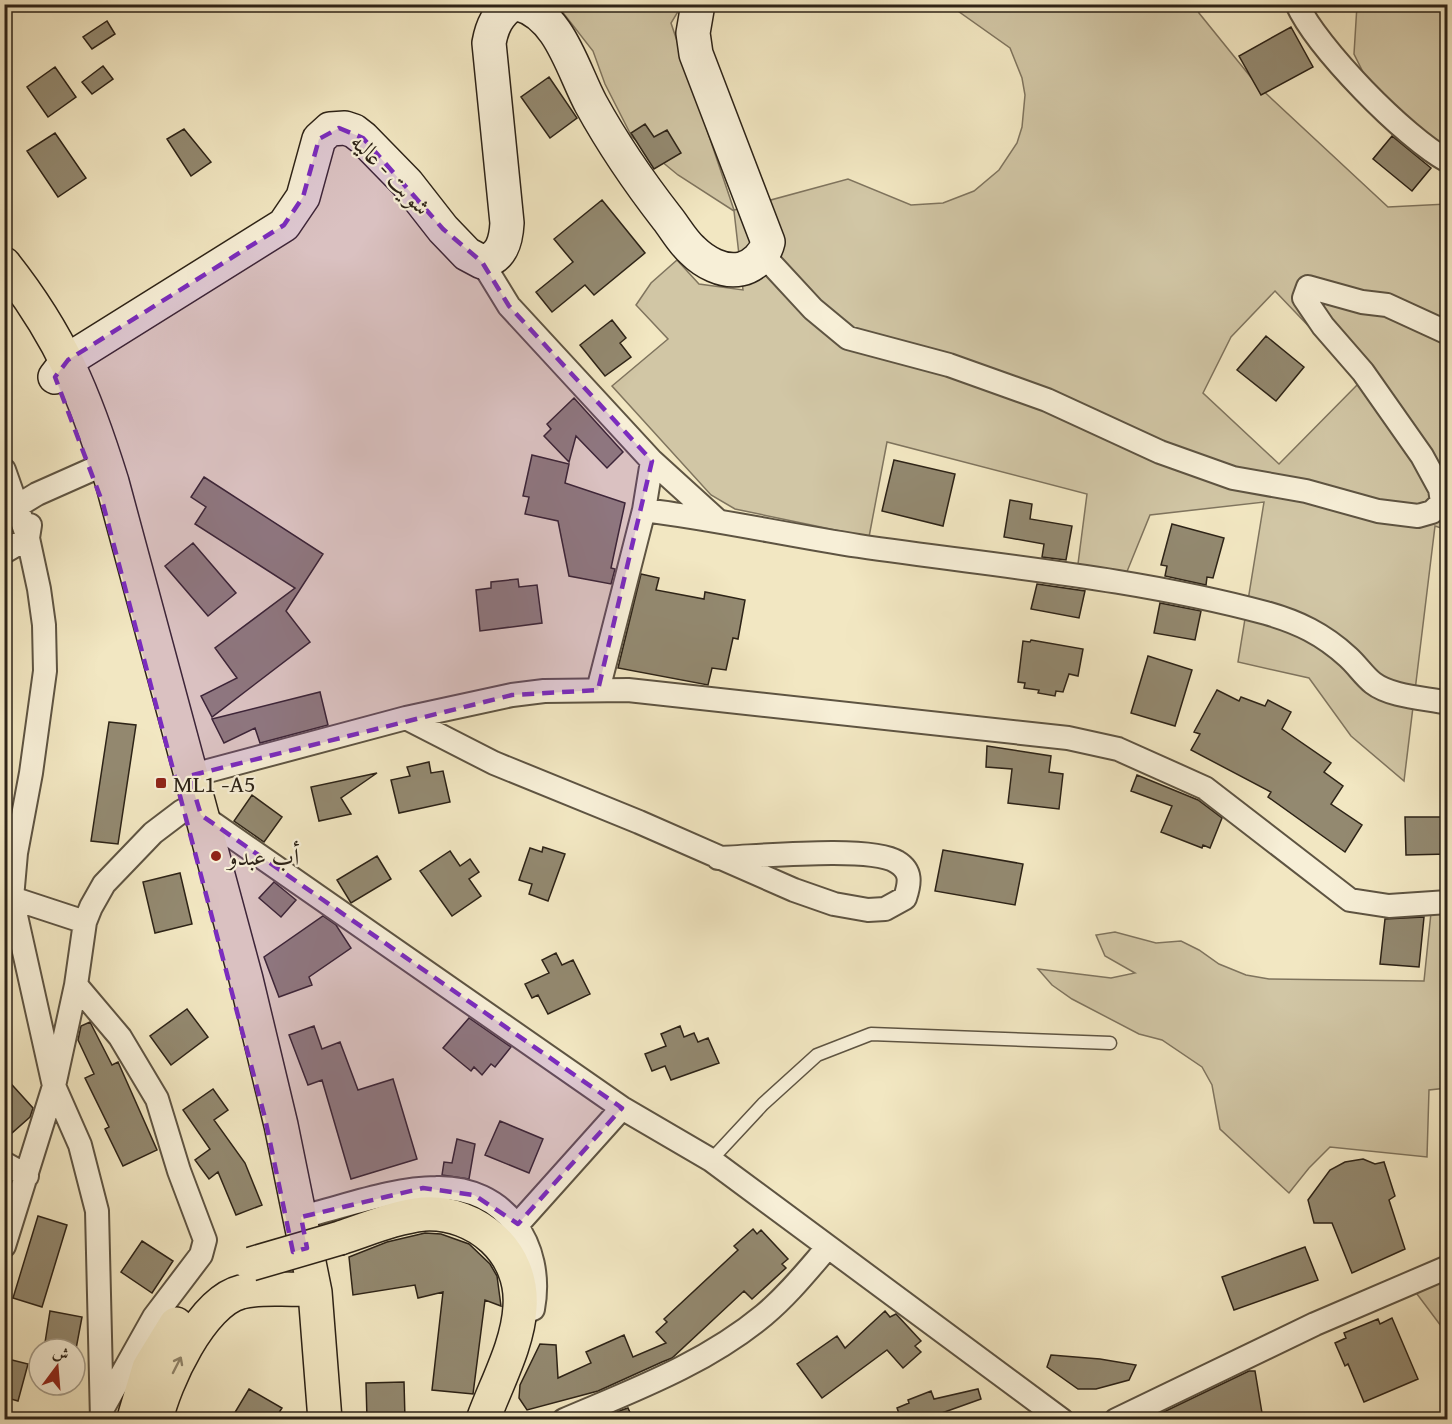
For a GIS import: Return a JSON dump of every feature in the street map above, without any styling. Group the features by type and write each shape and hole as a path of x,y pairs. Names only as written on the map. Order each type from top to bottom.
{"highway":[{"path":"4,264 42,315 61,369 69,405 103,504 151,684 246,979 301,1217 315,1292 326,1419"},
{"path":"4,300 61,369 90,410 111,482 189,776 191,813 265,1118 302,1290 310,1419"},
{"path":"133,1419 149,1368 170,1332 198,1300 214,1286 251,1264 397,1219 437,1214 454,1216 495,1239 509,1256 518,1275 520,1308 516,1334 483,1419"},
{"path":"156,1419 161,1396 189,1339 223,1302 240,1292 302,1290"}],"street":[{"path":"513,4 502,12 494,24 489,43 507,223 506,240 498,254 482,262 509,306 652,461 717,520"},
{"path":"519,4 531,8 555,33 592,106 634,174 691,249 713,266 732,270 750,266 762,255 768,242 696,54 693,33 698,4"},
{"path":"1297,4 1321,44 1382,108 1448,161"},
{"name":"شويت - عاليه","path":"61,369 284,225 303,197 319,139 330,129 354,131 363,138 407,183 442,229 467,254 482,262"},
{"path":"762,255 828,324 848,338 949,365 1047,400 1160,452 1233,478 1306,491 1378,511 1408,515 1428,513 1442,501 1433,473 1363,372 1323,326 1304,298 1308,287 1321,289 1345,298 1405,312 1448,333"},
{"path":"598,690 644,510 652,461"},
{"path":"4,470 10,509 28,538 44,624 45,684 16,853 12,898 54,1086 80,1144 97,1211 102,1414"},
{"path":"10,509 37,494 92,470"},
{"path":"4,552 28,538 37,494"},
{"path":"644,510 717,520 857,546 1102,577 1266,613 1315,630 1349,658 1374,684 1394,692 1448,703"},
{"path":"189,776 406,718 512,695 628,690 1068,738 1118,749 1205,788 1350,900 1389,906 1448,902"},
{"path":"406,718 494,763 718,858 794,890 834,904 868,910 885,909 905,898 909,884 909,874 903,867 884,856 844,854 718,858"},
{"path":"4,1246 54,1086 76,985 85,922 104,884 153,833 191,813 622,1108 711,1160 827,1248 946,1332 1062,1419"},
{"path":"12,898 85,922"},
{"path":"76,985 120,1037 157,1100 178,1170 205,1240 201,1255 154,1317 102,1414"},
{"path":"518,1224 622,1108"},
{"path":"4,1163 27,1176"},
{"path":"301,1217 423,1188 448,1188 489,1202 518,1224 533,1259 536,1291 533,1309"},
{"path":"564,1419 683,1369 715,1350 763,1316 785,1296 827,1248"},
{"path":"1116,1419 1315,1324 1448,1267"}],"lane":[{"path":"711,1160 763,1104 817,1055 871,1034 1110,1043"}],"highlighted area":[{"path":"339,128 363,138 443,229 482,262 509,306 652,461 598,690 512,695 189,776 201,815 622,1108 518,1224 474,1195 423,1188 301,1217 307,1248 293,1252 265,1118 103,504 55,377 68,360 284,225 303,197 319,139"}],"shaded area":[{"path":"948,4 1196,5 1199,13 1258,86 1388,207 1447,204 1447,530 1435,526 1404,781 1351,736 1309,678 1238,662 1264,502 1150,515 1126,574 1078,564 1087,494 887,442 869,537 735,509 711,495 612,386 668,339 636,305 651,283 677,260 699,284 743,290 734,211 678,175 632,137 605,84 593,51 557,5 682,5 671,23 734,210 848,179 911,205 943,203 974,191 999,170 1017,143 1022,127 1025,95 1022,78 1010,48","holes":["1275,291 1361,381 1279,464 1203,393 1231,337"]},
{"path":"1357,5 1447,5 1447,193 1444,172 1392,130 1354,54"},
{"path":"1447,898 1447,1088 1429,1090 1427,1157 1330,1147 1289,1193 1220,1129 1212,1085 1202,1067 1162,1040 1139,1034 1072,999 1052,985 1038,969 1111,978 1135,973 1105,956 1096,935 1115,932 1156,943 1181,941 1219,964 1246,975 1269,979 1424,981 1432,903"},
{"path":"1447,1276 1447,1334 1408,1282"}],"building":[{"path":"107,21 115,34 92,49 83,37"},
{"path":"1291,27 1313,67 1261,95 1239,56"},
{"path":"103,66 113,79 92,94 82,82"},
{"path":"55,67 76,97 48,117 27,87"},
{"path":"549,77 577,118 550,138 521,97"},
{"path":"645,124 654,137 667,130 681,153 654,169 631,133"},
{"path":"184,129 211,162 191,176 167,139"},
{"path":"55,133 86,178 58,197 27,151"},
{"path":"1392,136 1431,168 1412,191 1373,159"},
{"path":"602,200 645,253 594,295 585,285 552,312 536,292 573,262 554,239"},
{"path":"612,320 626,338 620,343 631,357 605,376 580,345"},
{"path":"1266,336 1304,367 1276,401 1237,370"},
{"path":"574,398 623,452 607,468 576,436 569,462 544,436 551,429 547,424"},
{"path":"532,455 569,464 565,483 625,503 611,568 615,569 611,584 569,576 558,521 525,514 529,497 523,496"},
{"path":"894,460 955,474 943,526 882,511"},
{"path":"204,477 323,554 286,611 310,642 212,717 201,696 237,678 215,648 295,588 195,524 206,507 191,497"},
{"path":"1010,500 1032,504 1030,519 1072,526 1066,560 1042,557 1044,544 1004,537"},
{"path":"1172,524 1224,538 1213,578 1207,577 1206,585 1165,576 1167,566 1161,565"},
{"path":"193,543 236,593 208,616 165,566"},
{"path":"641,574 659,578 656,590 704,599 705,592 745,600 738,639 733,638 726,670 712,668 708,685 618,668"},
{"path":"518,579 519,587 537,585 542,623 480,631 476,590 491,588 491,582"},
{"path":"1037,584 1085,591 1079,618 1031,609"},
{"path":"1160,603 1201,611 1195,640 1154,633"},
{"path":"1031,640 1083,649 1078,676 1069,674 1063,692 1056,691 1055,696 1038,693 1039,690 1024,688 1025,683 1018,682 1023,641 1030,642"},
{"path":"1148,656 1192,670 1175,726 1131,713"},
{"path":"1217,690 1239,701 1241,697 1265,706 1268,700 1291,712 1282,729 1331,763 1324,772 1343,786 1331,804 1362,825 1345,852 1268,797 1271,792 1191,750 1200,734 1194,732"},
{"path":"320,692 328,725 260,743 255,728 224,743 212,719"},
{"path":"109,722 136,725 118,844 91,841"},
{"path":"987,746 1051,756 1049,772 1063,774 1059,809 1008,803 1012,769 986,767"},
{"path":"429,762 431,773 443,771 450,802 399,813 391,780 410,776 407,767"},
{"path":"377,773 341,798 351,814 319,821 311,787"},
{"path":"1137,775 1198,800 1222,818 1210,848 1203,845 1202,848 1161,832 1172,806 1131,791"},
{"path":"252,795 282,817 264,842 234,821"},
{"path":"1405,817 1448,817 1448,854 1406,855"},
{"path":"543,847 565,854 548,901 529,894 532,884 519,880 530,848 542,852"},
{"path":"943,850 1023,864 1015,905 935,891"},
{"path":"450,851 460,866 470,859 479,872 469,879 481,896 452,916 420,871"},
{"path":"377,856 391,879 351,903 337,880"},
{"path":"180,873 192,924 155,933 143,882"},
{"path":"274,882 296,900 281,917 259,898"},
{"path":"323,916 336,925 351,948 309,977 312,985 279,997 264,957"},
{"path":"1424,917 1419,967 1380,964 1385,919"},
{"path":"556,953 562,965 573,960 590,994 548,1014 538,995 532,998 525,984 549,973 542,960"},
{"path":"187,1009 208,1037 171,1065 150,1036"},
{"path":"469,1018 511,1047 495,1067 491,1064 482,1075 474,1067 471,1071 443,1048"},
{"path":"90,1022 112,1065 118,1062 157,1150 123,1166 105,1129 109,1127 85,1078 94,1074 78,1040 81,1026"},
{"path":"314,1026 322,1049 340,1042 358,1090 393,1079 417,1159 351,1179 322,1080 308,1085 289,1035"},
{"path":"680,1026 684,1037 694,1033 698,1042 708,1038 719,1063 671,1080 665,1066 652,1071 645,1054 666,1046 661,1034"},
{"path":"4,1076 33,1108 30,1117 4,1140"},
{"path":"213,1089 228,1110 214,1120 245,1163 262,1205 236,1215 218,1172 209,1179 195,1160 210,1149 183,1110"},
{"path":"500,1121 543,1139 529,1173 485,1155"},
{"path":"457,1139 475,1144 469,1179 442,1175 444,1162 452,1163"},
{"path":"1363,1159 1375,1164 1384,1162 1395,1196 1389,1200 1405,1249 1352,1273 1332,1223 1314,1223 1308,1200 1330,1170 1345,1162"},
{"path":"38,1216 67,1225 42,1307 13,1298"},
{"path":"753,1229 757,1234 761,1230 788,1259 782,1264 786,1268 752,1299 744,1291 672,1358 598,1391 527,1410 519,1398 520,1385 540,1344 556,1345 558,1378 591,1363 586,1352 624,1335 633,1357 666,1343 656,1332 667,1322 664,1319 738,1250 734,1246"},
{"path":"425,1233 441,1234 469,1244 490,1264 497,1276 501,1306 485,1300 473,1394 432,1390 443,1292 418,1298 415,1285 353,1295 349,1257 387,1242"},
{"path":"142,1241 173,1261 152,1293 121,1272"},
{"path":"1305,1247 1318,1280 1234,1310 1222,1277"},
{"path":"50,1311 82,1317 78,1337 46,1337"},
{"path":"885,1311 890,1317 896,1314 921,1341 915,1346 921,1352 903,1368 887,1350 822,1398 797,1364 837,1336 845,1348"},
{"path":"1392,1318 1418,1379 1364,1402 1348,1364 1345,1366 1335,1343 1346,1338 1344,1333 1378,1319 1380,1324"},
{"path":"1051,1355 1136,1365 1129,1380 1096,1389 1078,1389 1047,1367"},
{"path":"4,1358 27,1364 18,1401 4,1397"},
{"path":"1249,1371 1255,1371 1263,1419 1149,1419"},
{"path":"404,1382 405,1419 367,1419 366,1383"},
{"path":"249,1389 282,1408 275,1419 231,1419"},
{"path":"978,1389 981,1399 939,1414 941,1419 901,1419 897,1408 909,1403 908,1400 931,1391 934,1399"},
{"path":"628,1408 633,1419 600,1419 622,1410"}],"place":[{"name":"ML1 -A5","path":"161,783"},
{"name":"أب عبدو","path":"216,856"}]}
